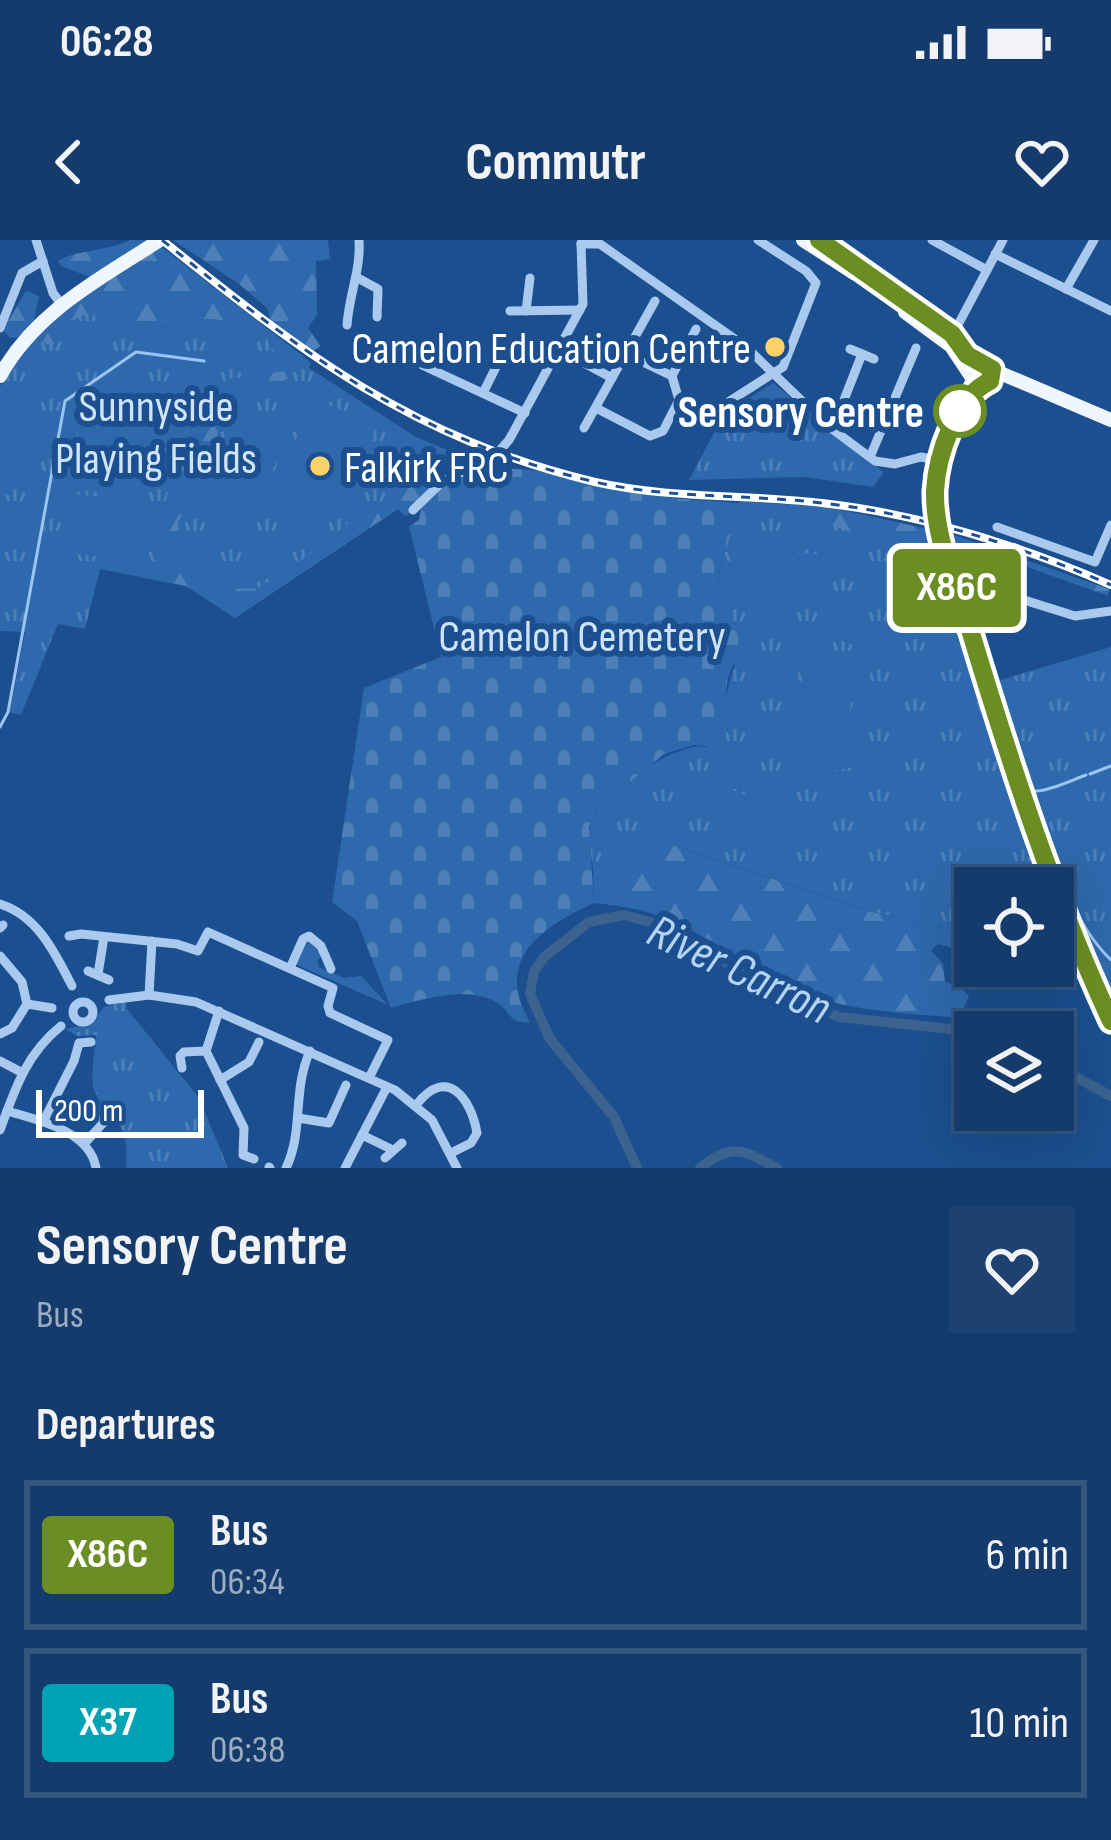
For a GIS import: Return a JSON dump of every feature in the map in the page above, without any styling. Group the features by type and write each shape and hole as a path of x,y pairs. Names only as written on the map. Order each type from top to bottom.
{"main road":[{"path":"802,240 934,332 981,375 1011,377 1111,420"},
{"path":"820,240 842,246 952,334 981,375"},
{"path":"0,376 35,327 61,304 156,242"},
{"path":"842,246 838,260 847,269"},
{"path":"981,375 965,399 942,461 935,489 938,520 1034,831 1111,1021"}],"street":[{"path":"696,329 672,376 680,400 704,415 783,367 816,283 806,271 758,240"},
{"path":"932,240 987,271"},
{"path":"958,323 1003,240"},
{"path":"1066,289 1094,240"},
{"path":"347,325 361,266 361,241"},
{"path":"413,510 452,475 494,458 525,413 580,310 584,289 581,242 598,242 730,335 828,426 870,457 885,464 921,457 942,461"},
{"path":"614,254 619,242"},
{"path":"37,244 52,293 61,304"},
{"path":"995,254 1111,311"},
{"path":"0,328 22,273 43,261"},
{"path":"356,277 378,289 377,317"},
{"path":"526,311 530,278"},
{"path":"584,428 655,301"},
{"path":"510,311 580,310"},
{"path":"870,457 916,348"},
{"path":"850,349 874,359"},
{"path":"559,350 612,378"},
{"path":"626,354 672,376"},
{"path":"828,426 842,405 862,354"},
{"path":"483,393 498,363 491,360"},
{"path":"422,364 525,413"},
{"path":"596,408 657,436 680,400"},
{"path":"997,527 1095,562 1111,525"},
{"path":"963,607 1005,594 1075,616 1111,611"},
{"path":"0,904 25,917 45,938 81,1010"},
{"path":"69,936 180,944 198,952 208,932 333,988 331,1012 388,1040 369,1078"},
{"path":"290,968 306,936 316,940 327,965"},
{"path":"99,975 104,937"},
{"path":"149,995 152,941"},
{"path":"0,956 22,982 27,1004 12,1028 0,1034"},
{"path":"0,1130 21,1072 48,1036 81,1010 109,1000 149,995 183,998 219,1011 387,1087 417,1104 432,1120 457,1168"},
{"path":"27,1004 54,1008"},
{"path":"219,1011 206,1051 244,1128 244,1157"},
{"path":"68,1037 91,1042"},
{"path":"220,1080 250,1062 259,1042"},
{"path":"43,1122 79,1043"},
{"path":"167,1049 181,1062 184,1052 206,1051"},
{"path":"286,1168 298,1118 298,1076 310,1051"},
{"path":"0,1061 21,1072"},
{"path":"250,1062 263,1067"},
{"path":"298,1118 329,1123 346,1084"},
{"path":"417,1104 440,1084 451,1088 463,1102 474,1120 476,1137 452,1153"},
{"path":"345,1168 387,1087"},
{"path":"83,1144 109,1123 100,1108"},
{"path":"7,1111 43,1122 83,1144 96,1168"},
{"path":"362,1135 388,1154 403,1143"}],"green space":[{"path":"130,240 149,240 90,277 58,261 73,255"},
{"path":"173,240 328,240 330,259 316,261 317,315 308,328 321,346 311,352 270,319 267,308 239,284"},
{"name":"Sunnyside Playing Fields","path":"160,246 311,363 309,368 416,437 469,459 467,464 438,454 431,465 443,481 406,516 398,509 235,618 186,586 100,569 85,629 58,624 21,715 10,712 25,632 0,631 0,386 44,326"},
{"path":"160,246 304,357 301,362 289,365 279,359 264,334 206,319 99,326 93,311 69,322 66,337 55,344 46,344 40,337 62,310"},
{"path":"26,291 39,296 34,321 17,338 9,337 3,330"},
{"path":"285,371 288,379 233,399 178,523 181,562 172,567 156,564 168,492 215,396 228,379"},
{"path":"773,383 884,472 873,487 805,477 689,480 718,418"},
{"path":"83,393 136,399 125,495 71,489"},
{"name":"Falkirk FRC","path":"316,398 376,428 323,533 264,504"},
{"path":"142,402 184,410 174,480 132,472"},
{"path":"0,404 40,421 10,496 0,492"},
{"path":"238,408 290,434 246,524 193,498"},
{"path":"431,465 443,481 406,516 398,509 235,618 186,586 139,577 140,571 182,570 220,589 258,588 297,564 359,514 396,495 406,477"},
{"name":"Camelon Cemetery","path":"483,467 534,470 670,498 738,503 719,588 731,618 748,635 728,679 726,740 717,747 694,745 664,754 597,809 589,827 594,903 541,935 520,963 520,1000 530,1022 514,1020 499,1004 474,995 391,1008 357,921 332,902 364,688 441,657 409,526 419,520 422,504 449,481"},
{"path":"66,493 153,503 146,562 59,552"},
{"path":"741,501 829,507 932,530 926,541 938,552 942,567 938,573 925,553 813,521 744,515 735,506"},
{"path":"738,503 807,508 919,536 935,534 1040,867 954,867 954,931 865,910 674,845 593,868 591,825 604,802 663,758 706,747 728,731 725,705 743,630 728,618 721,604 720,571"},
{"path":"948,533 1109,589 1108,596 1016,563 1010,567 994,556 975,556 951,543"},
{"path":"734,549 821,554 819,597 732,593"},
{"path":"45,552 79,558 72,600 37,594"},
{"path":"825,628 852,633 873,657 854,767 815,771 792,762 786,752 784,720 795,656 807,638","holes":["830,636 855,646 863,671 848,747 837,760 811,760 792,749 790,741 793,700 805,651 816,640"]},
{"path":"1111,647 1111,1007 1074,925 1074,867 1053,867 990,683"},
{"path":"808,657 858,665 843,749 794,741"},
{"path":"725,787 806,819 788,866 707,835"},
{"path":"673,845 864,910 954,931 954,948 938,944 931,950 943,964 945,982 969,996 962,1011 954,1011 954,1018 881,1011 804,993 672,921 594,903 593,868"},
{"path":"306,940 313,941 322,955 319,967 344,978 361,976 388,1005 295,964"},
{"path":"126,1001 127,1009 199,1098 228,1168 126,1168 123,1131 93,1087 96,1035 77,1036 65,1029 91,1024 104,1007"}],"waterway":[{"path":"0,727 8,712 65,401 136,352 204,361"},
{"path":"1090,774 1111,766"},
{"path":"1086,775 1034,791 1072,904 1111,960"},
{"name":"River Carron","path":"637,1168 614,1117 550,1039 530,994 534,971 544,957 589,922 624,915 654,923 753,979 839,1017 954,1029"},
{"name":"River Carron","path":"1074,1076 1111,1096"},
{"name":"River Carron","path":"700,1168 730,1152 777,1168"}],"railway":[{"path":"162,240 264,320 364,388 470,442 530,464 623,487 822,503 896,515 1006,545 1111,585"}],"bus line":[{"name":"X86C","path":"819,240 952,334 967,355 992,369 990,381 965,399 948,442 935,489 938,520 1034,831 1111,1021"}],"place":[{"name":"Camelon Education Centre","path":"775,347"},
{"name":"Sensory Centre","path":"960,411"},
{"name":"Falkirk FRC","path":"320,466"}]}
